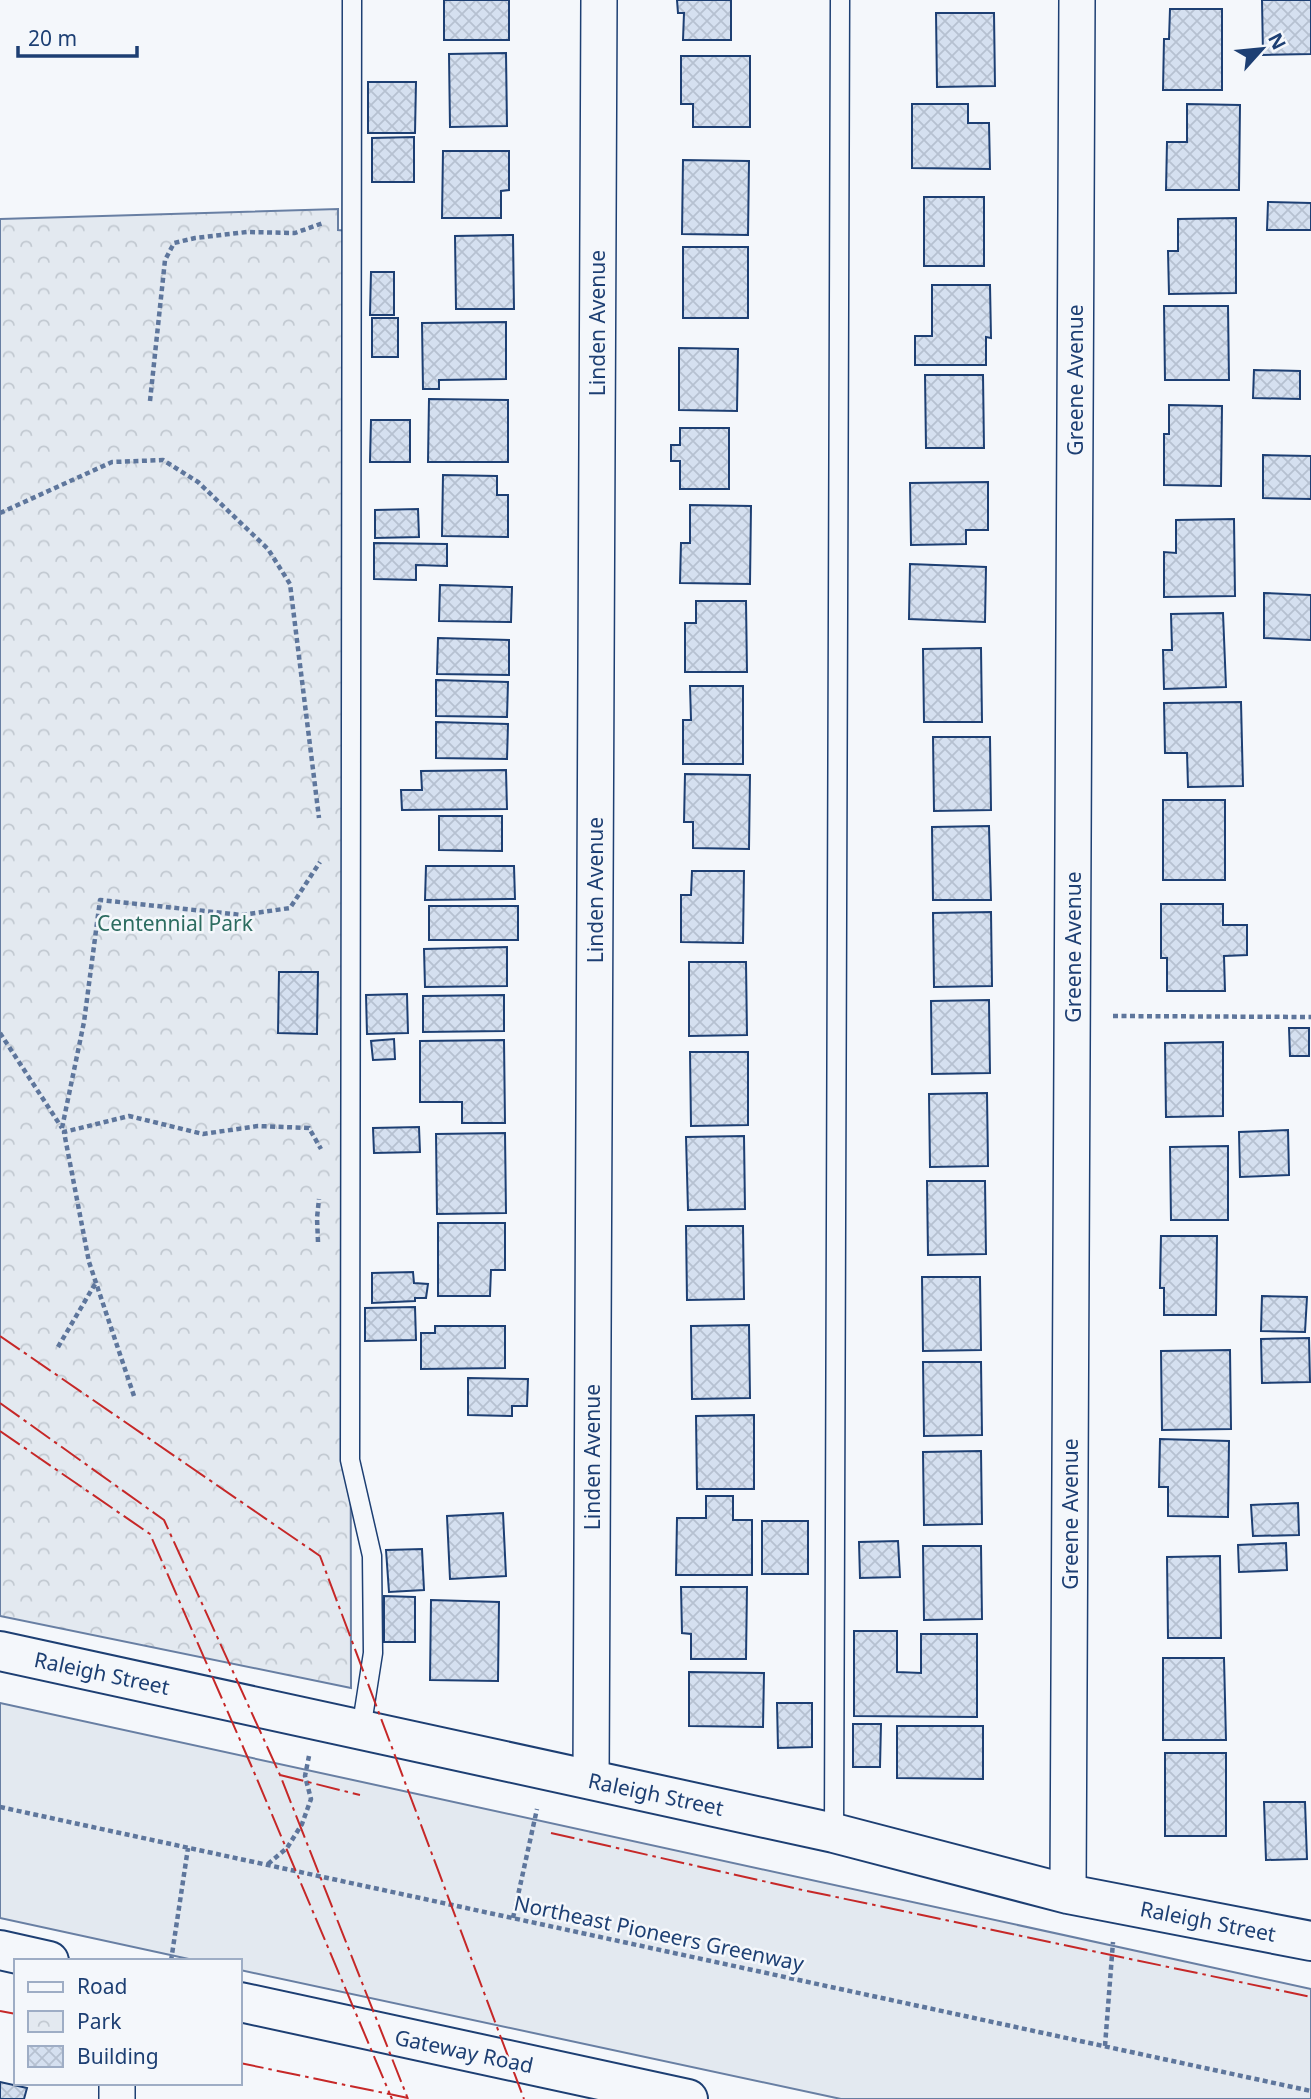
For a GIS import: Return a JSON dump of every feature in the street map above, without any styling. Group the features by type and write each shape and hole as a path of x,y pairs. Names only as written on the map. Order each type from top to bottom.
{"street":[{"name":"Linden Avenue","path":"591,1780 598,0"},
{"name":"Greene Avenue","path":"1068,1894 1077,0"},
{"name":"Raleigh Street","path":"0,1651 834,1833 1068,1894 1311,1941"},
{"path":"0,1950 39,1959"},
{"name":"Gateway Road","path":"242,2002 688,2099"}],"lane":[{"path":"352,0 349,1460 372,1556 373,1653 361,1730"},
{"path":"834,1833 840,0"}],"path":[{"path":"149,401 165,260 174,243 195,238 247,233 295,233 352,209"},
{"path":"0,513 112,462 163,460 198,482 268,549 290,584 319,826"},
{"path":"63,1130 84,1022 100,900 242,915 290,908 320,864 320,852"},
{"path":"1113,1016 1311,1017"},
{"path":"0,1033 63,1130 89,1262 134,1396"},
{"path":"63,1130 129,1116 203,1134 258,1126 309,1128 323,1153"},
{"path":"318,1245 319,1192"},
{"path":"58,1347 95,1283"},
{"path":"267,1865 287,1848 307,1812 311,1799 305,1776 316,1720"},
{"path":"513,1918 538,1806"},
{"name":"Northeast Pioneers Greenway","path":"0,1807 1311,2091"},
{"path":"171,1959 188,1848"},
{"path":"1105,2046 1116,1902"}],"green space":[{"name":"Centennial Park","path":"338,209 338,230 349,231 351,1688 0,1616 0,219"},
{"path":"0,1703 1311,1989 1311,2099 841,2099 242,1970 242,1959 189,1959 0,1918"}],"building":[{"path":"444,0 509,0 509,40 444,40"},
{"path":"677,0 731,0 731,40 683,40 684,13 678,13"},
{"path":"1262,0 1311,0 1311,54 1263,55"},
{"path":"1170,9 1222,9 1222,90 1163,90 1164,39 1169,39"},
{"path":"936,13 994,13 995,86 937,87"},
{"path":"506,53 507,126 450,127 449,54"},
{"path":"681,56 750,56 750,127 693,127 693,104 681,104"},
{"path":"368,82 416,82 415,133 368,133"},
{"path":"912,104 968,104 968,123 989,123 990,169 912,168"},
{"path":"1187,104 1240,105 1239,190 1166,190 1167,142 1187,142"},
{"path":"414,137 414,182 372,182 372,138"},
{"path":"443,151 509,151 509,190 501,191 501,218 442,218"},
{"path":"683,160 749,161 748,235 682,234"},
{"path":"924,197 984,197 984,266 924,266"},
{"path":"1268,202 1311,203 1311,230 1267,230"},
{"path":"1236,218 1236,293 1169,294 1168,251 1178,251 1178,219"},
{"path":"513,235 514,309 456,309 455,236"},
{"path":"683,247 748,247 748,318 683,318"},
{"path":"371,272 394,272 394,315 370,315"},
{"path":"932,285 990,285 991,338 986,337 986,365 915,365 915,336 932,336"},
{"path":"1164,306 1228,306 1229,380 1165,380"},
{"path":"372,318 398,318 398,357 372,357"},
{"path":"506,322 506,379 439,380 439,389 423,389 422,323"},
{"path":"679,348 738,349 737,411 679,410"},
{"path":"1254,370 1300,371 1300,399 1253,398"},
{"path":"925,375 983,375 984,448 926,448"},
{"path":"429,399 508,400 508,462 428,462"},
{"path":"1169,405 1222,406 1221,486 1164,485 1164,434 1169,434"},
{"path":"371,420 410,420 410,462 370,462"},
{"path":"680,428 729,428 729,489 680,489 680,461 671,461 671,445 680,445"},
{"path":"1263,455 1311,456 1311,499 1263,498"},
{"path":"443,475 497,476 497,495 508,495 508,537 442,536"},
{"path":"988,482 988,530 966,530 966,544 911,545 910,483"},
{"path":"690,505 751,506 750,584 680,583 681,543 690,543"},
{"path":"418,509 419,537 375,538 375,510"},
{"path":"1234,519 1235,596 1164,597 1164,552 1176,553 1176,520"},
{"path":"374,543 447,544 447,566 416,565 416,580 374,579"},
{"path":"910,564 986,567 985,622 909,619"},
{"path":"440,585 512,587 511,622 439,621"},
{"path":"1264,593 1311,595 1311,640 1264,638"},
{"path":"696,601 746,601 747,672 685,672 685,623 696,623"},
{"path":"1223,613 1226,687 1164,689 1163,650 1172,650 1171,614"},
{"path":"438,638 509,640 509,675 437,674"},
{"path":"981,648 982,722 924,722 923,649"},
{"path":"436,680 508,682 507,717 436,716"},
{"path":"690,686 743,686 743,764 683,764 683,720 691,720"},
{"path":"1241,702 1243,786 1188,787 1187,753 1165,753 1164,703"},
{"path":"436,722 508,724 507,759 436,758"},
{"path":"933,737 990,737 991,810 934,811"},
{"path":"506,770 507,809 402,810 401,790 422,790 421,771"},
{"path":"685,774 750,775 749,849 693,848 693,822 684,822"},
{"path":"1163,800 1225,800 1225,880 1163,880"},
{"path":"439,816 502,816 502,851 439,850"},
{"path":"989,826 991,900 933,900 932,827"},
{"path":"426,866 514,866 515,899 425,900"},
{"path":"692,871 744,871 743,943 681,942 681,895 691,895"},
{"path":"1161,904 1223,904 1223,925 1247,925 1247,955 1224,956 1225,991 1167,991 1167,958 1161,958"},
{"path":"429,906 518,906 518,940 429,940"},
{"path":"991,912 992,986 934,987 933,913"},
{"path":"507,947 507,986 425,987 424,949"},
{"path":"689,962 746,962 747,1035 689,1036"},
{"path":"279,972 318,972 317,1034 278,1033"},
{"path":"407,994 408,1033 367,1034 366,995"},
{"path":"504,995 504,1031 423,1032 423,996"},
{"path":"989,1000 990,1073 932,1074 931,1001"},
{"path":"1289,1028 1309,1028 1309,1056 1290,1056"},
{"path":"394,1039 395,1059 373,1060 371,1041"},
{"path":"504,1040 505,1123 462,1123 462,1102 420,1102 420,1041"},
{"path":"1223,1042 1223,1116 1166,1117 1165,1043"},
{"path":"690,1052 748,1052 748,1125 691,1126"},
{"path":"987,1093 988,1166 930,1167 929,1094"},
{"path":"419,1127 420,1152 374,1153 373,1128"},
{"path":"1288,1130 1289,1175 1240,1177 1239,1132"},
{"path":"505,1133 506,1213 437,1214 436,1134"},
{"path":"744,1136 745,1209 688,1210 686,1137"},
{"path":"1228,1146 1228,1220 1171,1220 1170,1147"},
{"path":"927,1181 985,1181 986,1254 928,1255"},
{"path":"438,1223 505,1223 505,1270 491,1270 490,1296 438,1296"},
{"path":"686,1226 743,1226 744,1299 687,1300"},
{"path":"1161,1236 1217,1236 1216,1315 1164,1315 1164,1288 1160,1288"},
{"path":"413,1272 414,1283 428,1284 426,1298 372,1303 372,1273"},
{"path":"922,1277 980,1277 981,1350 923,1351"},
{"path":"1262,1296 1307,1297 1305,1332 1261,1331"},
{"path":"415,1307 416,1340 365,1341 365,1308"},
{"path":"749,1325 750,1398 692,1399 691,1326"},
{"path":"435,1326 505,1326 505,1368 421,1369 421,1333 435,1333"},
{"path":"1309,1338 1310,1382 1262,1383 1261,1339"},
{"path":"1230,1350 1231,1429 1162,1430 1161,1351"},
{"path":"923,1362 981,1362 982,1435 924,1436"},
{"path":"468,1378 528,1379 527,1406 512,1406 512,1416 468,1415"},
{"path":"754,1415 754,1489 697,1489 696,1416"},
{"path":"1160,1439 1229,1441 1228,1517 1168,1516 1168,1487 1159,1487"},
{"path":"981,1451 982,1524 924,1525 923,1452"},
{"path":"706,1496 733,1496 733,1520 752,1520 752,1575 676,1575 677,1518 706,1518"},
{"path":"1298,1503 1299,1535 1253,1536 1251,1505"},
{"path":"503,1513 506,1576 450,1579 447,1516"},
{"path":"762,1521 808,1521 808,1574 762,1574"},
{"path":"898,1541 900,1577 860,1578 859,1542"},
{"path":"1286,1543 1287,1570 1239,1572 1238,1545"},
{"path":"923,1546 981,1546 982,1619 924,1620"},
{"path":"422,1549 424,1590 389,1592 386,1550"},
{"path":"1220,1556 1221,1638 1168,1638 1167,1557"},
{"path":"681,1587 747,1587 746,1659 691,1659 691,1634 682,1633"},
{"path":"384,1596 415,1597 415,1642 384,1642"},
{"path":"431,1600 499,1602 498,1681 430,1680"},
{"path":"854,1631 897,1631 897,1672 921,1673 921,1634 977,1634 977,1717 854,1716"},
{"path":"1163,1658 1224,1658 1226,1740 1163,1740"},
{"path":"689,1672 764,1673 763,1727 689,1726"},
{"path":"777,1703 812,1703 812,1747 778,1748"},
{"path":"853,1724 881,1724 880,1767 853,1767"},
{"path":"897,1726 983,1726 983,1779 897,1778"},
{"path":"1165,1753 1226,1753 1226,1836 1165,1836"},
{"path":"1264,1802 1305,1802 1307,1859 1266,1860"},
{"path":"0,2082 27,2088 24,2099 0,2099"}],"power":[{"path":"0,1336 320,1556 524,2099"},
{"path":"0,1403 164,1520 280,1775 408,2099"},
{"path":"0,1431 150,1534 392,2099"},
{"path":"280,1775 360,1795"},
{"path":"551,1833 798,1889 1311,1997"},
{"path":"0,2011 14,2014"},
{"path":"242,2063 408,2098"}]}
